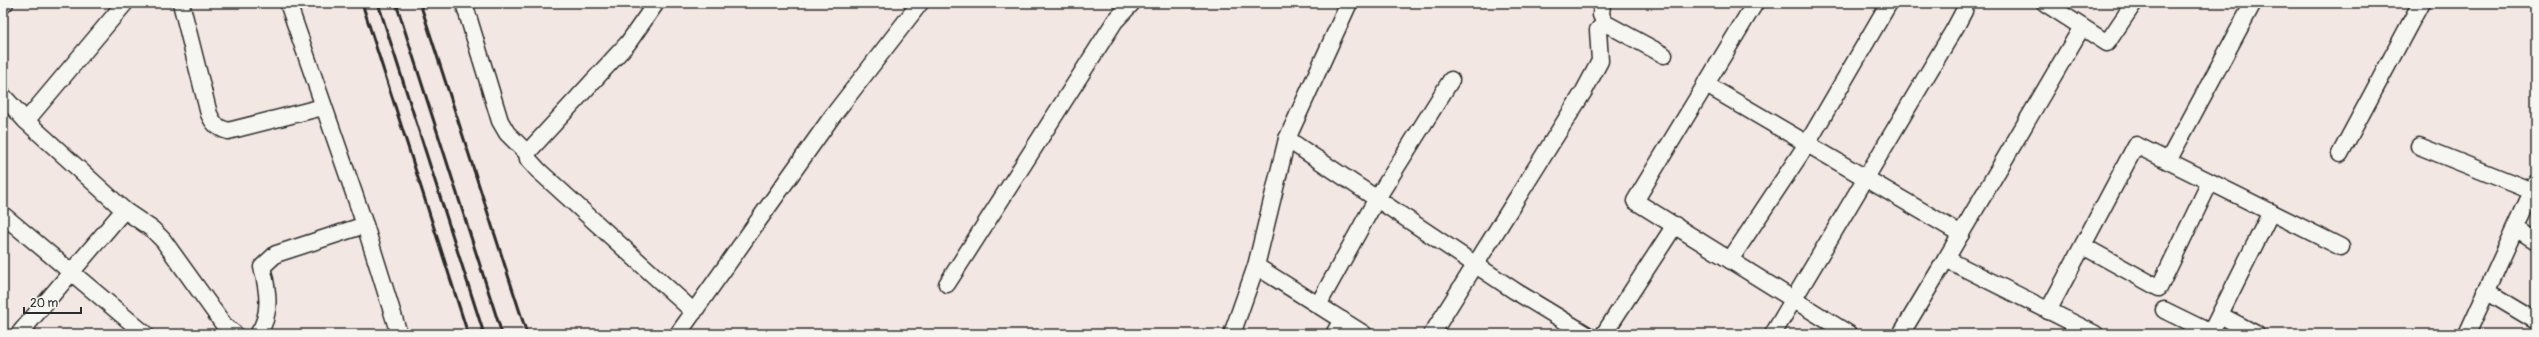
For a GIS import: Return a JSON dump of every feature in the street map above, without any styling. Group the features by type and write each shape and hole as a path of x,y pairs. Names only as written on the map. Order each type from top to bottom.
{"street":[{"path":"26,121 124,3"},
{"path":"181,3 209,114 213,123 220,129 228,131 323,107"},
{"path":"288,3 365,225 399,334"},
{"path":"464,3 500,121 508,133 527,153 528,159 538,171 694,312"},
{"path":"527,153 628,43 656,3"},
{"path":"678,334 832,118 920,3"},
{"path":"947,284 1115,21 1132,3"},
{"path":"1232,334 1256,266 1287,139 1349,3"},
{"path":"1602,3 1601,15 1605,23 1664,55"},
{"path":"1755,3 1635,201 1849,334"},
{"path":"1730,260 1807,144 1889,3"},
{"path":"1773,334 1955,28 1964,11 1965,3"},
{"path":"2045,3 2107,43 2134,3"},
{"path":"2168,162 2253,3"},
{"path":"2340,154 2421,3"},
{"path":"1432,334 1584,91 1600,61 1598,30 1605,23"},
{"path":"1901,334 2082,27"},
{"path":"1318,305 1376,200 1451,80"},
{"path":"1705,84 1961,234"},
{"path":"3,96 26,121 124,210 152,229 163,240 224,325 235,334"},
{"path":"1287,139 1475,265 1586,334"},
{"path":"2048,311 2136,145 2341,247"},
{"path":"2418,146 2534,187 2517,229 2486,291 2467,334"},
{"path":"2083,246 2159,288 2210,182"},
{"path":"19,334 124,210"},
{"path":"2164,310 2211,333 2271,212"},
{"path":"3,215 145,334"},
{"path":"258,334 267,317 268,288 262,267 276,254 365,225"},
{"path":"1604,334 1675,225"},
{"path":"2517,229 2536,241"},
{"path":"1946,259 2048,311 2069,328 2095,334"},
{"path":"1256,266 1364,334"},
{"path":"2486,291 2536,321"},
{"path":"2220,314 2256,334"},
{"path":"1334,334 1342,320"}],"railway":[{"path":"362,3 468,334"},
{"path":"378,3 484,334"},
{"path":"396,3 502,334"},
{"path":"420,3 527,334"}]}
